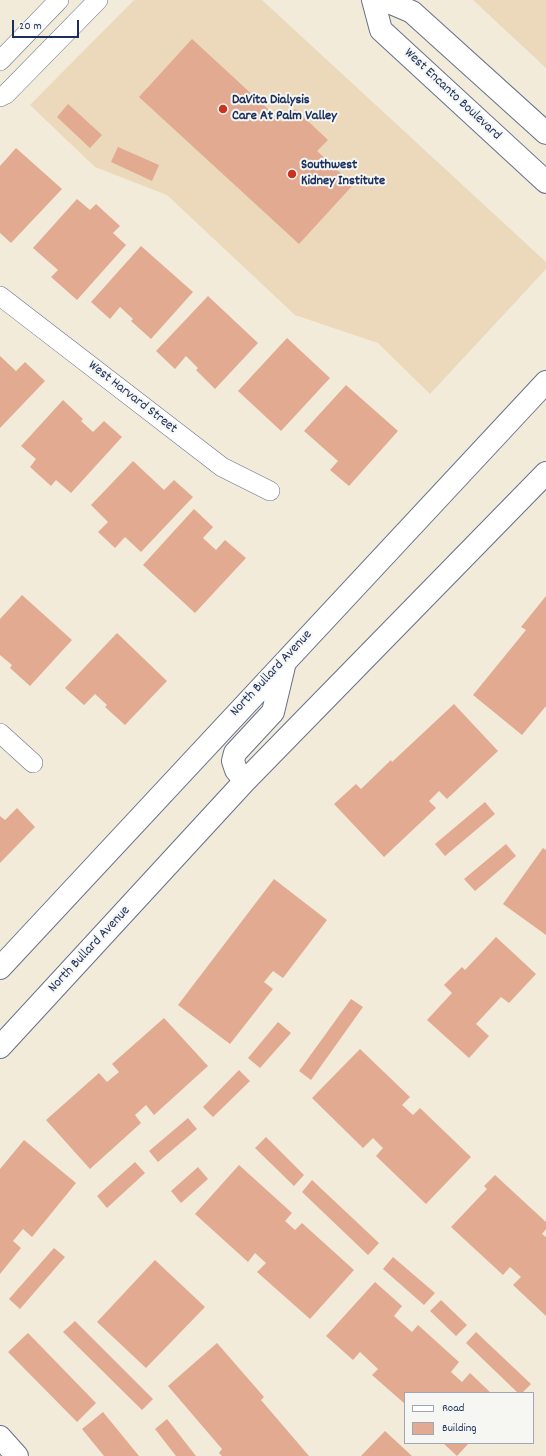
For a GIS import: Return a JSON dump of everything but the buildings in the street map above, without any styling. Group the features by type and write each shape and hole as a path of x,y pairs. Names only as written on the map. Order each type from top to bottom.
{"main road":[{"name":"West Encanto Boulevard","path":"373,0 381,30 546,182"},
{"path":"384,0 412,12 546,133"},
{"name":"North Bullard Avenue","path":"0,968 286,659 546,382"},
{"name":"North Bullard Avenue","path":"0,1047 245,781 546,473"},
{"path":"245,781 236,770 233,761 235,753 273,712 286,659"},
{"path":"0,1437 17,1456"}],"street":[{"path":"0,61 59,0"},
{"path":"0,97 6,94 98,0"},
{"name":"West Harvard Street","path":"0,296 222,467 270,491"},
{"path":"0,733 33,762"}],"shaded area":[{"path":"134,0 262,0 546,262 546,269 430,394 378,343 295,315 167,195 95,167 30,105"},
{"path":"473,0 546,0 546,68"}],"place":[{"name":"DaVita Dialysis Care At Palm Valley","path":"223,109"},
{"name":"Southwest Kidney Institute","path":"292,174"}]}
